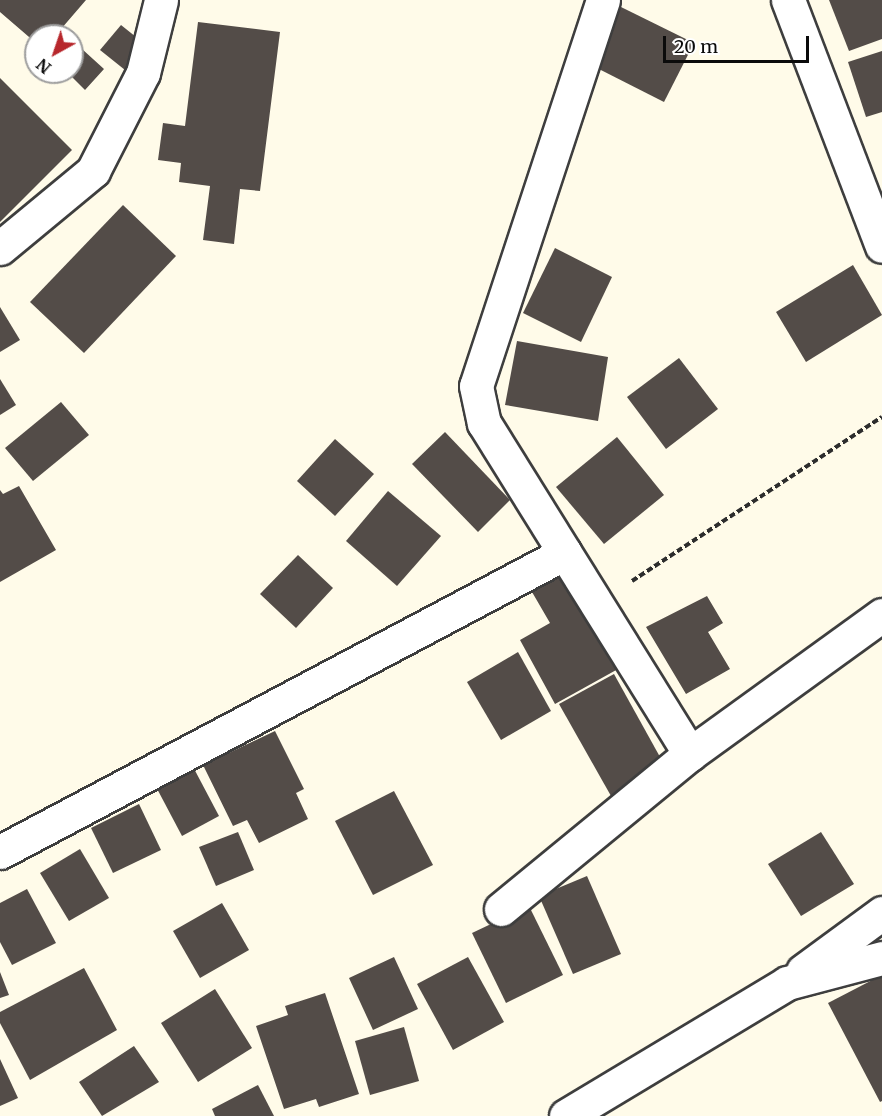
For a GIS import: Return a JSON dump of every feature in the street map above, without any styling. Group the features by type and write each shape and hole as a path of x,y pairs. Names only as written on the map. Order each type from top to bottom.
{"street":[{"path":"0,248 93,171 143,73 161,0"},
{"path":"603,0 476,386 484,423 565,552 595,606 690,754"},
{"path":"788,0 882,246"},
{"path":"0,852 565,552"},
{"path":"501,909 690,754 882,615"},
{"path":"566,1116 787,983 882,913"},
{"path":"787,983 882,958"}],"path":[{"path":"595,606 882,417"}],"building":[{"path":"0,0 86,0 65,24 24,24 24,33 0,12"},
{"path":"829,0 882,0 882,39 849,51"},
{"path":"621,7 694,43 664,102 591,65"},
{"path":"198,22 280,32 260,191 240,189 234,244 203,240 210,186 179,182 181,163 158,160 163,123 185,126"},
{"path":"121,25 146,45 125,70 100,50"},
{"path":"84,51 104,69 85,90 79,84 84,84"},
{"path":"882,51 882,112 866,117 848,62"},
{"path":"0,78 72,150 0,222"},
{"path":"123,205 176,256 84,353 30,302"},
{"path":"555,248 612,277 581,342 523,313"},
{"path":"853,265 882,315 806,362 776,312"},
{"path":"0,307 20,340 0,352"},
{"path":"517,341 608,357 598,421 505,405"},
{"path":"679,358 718,409 666,449 627,397"},
{"path":"0,379 16,405 0,415"},
{"path":"61,402 89,435 33,481 5,448"},
{"path":"445,432 510,500 478,532 412,464"},
{"path":"617,437 664,495 604,544 556,487"},
{"path":"335,439 374,474 335,516 297,481"},
{"path":"19,486 56,550 0,582 0,490 3,494"},
{"path":"388,491 441,536 397,586 346,541"},
{"path":"298,555 333,588 296,628 260,594"},
{"path":"562,575 618,669 555,704 520,640 550,623 532,592"},
{"path":"707,596 723,623 708,632 730,669 686,694 646,627"},
{"path":"518,652 551,711 501,740 467,682"},
{"path":"614,674 665,766 611,796 559,704"},
{"path":"275,731 304,789 296,793 308,819 259,843 247,820 233,826 203,765"},
{"path":"191,763 219,816 182,836 154,783"},
{"path":"394,791 433,865 373,895 335,821"},
{"path":"139,804 161,850 113,873 91,828"},
{"path":"238,832 254,870 216,886 199,847"},
{"path":"821,832 854,884 801,916 768,864"},
{"path":"80,849 109,898 69,921 40,873"},
{"path":"587,876 621,954 573,974 539,896"},
{"path":"27,889 56,943 12,965 0,942 0,903"},
{"path":"222,903 249,950 200,978 173,931"},
{"path":"529,906 563,975 506,1003 472,933"},
{"path":"394,957 418,1009 373,1030 349,978"},
{"path":"468,957 504,1022 453,1050 417,984"},
{"path":"84,968 117,1030 30,1080 0,1023 0,1012"},
{"path":"0,972 9,995 0,998"},
{"path":"882,975 882,1101 880,1102 828,1003"},
{"path":"215,989 252,1048 198,1082 161,1023"},
{"path":"325,993 359,1094 319,1107 316,1099 284,1109 256,1026 288,1015 285,1006"},
{"path":"404,1027 419,1081 370,1095 355,1041"},
{"path":"134,1046 159,1082 102,1116 79,1082"},
{"path":"0,1059 18,1098 0,1106"},
{"path":"258,1085 274,1116 215,1116 212,1109"}]}
